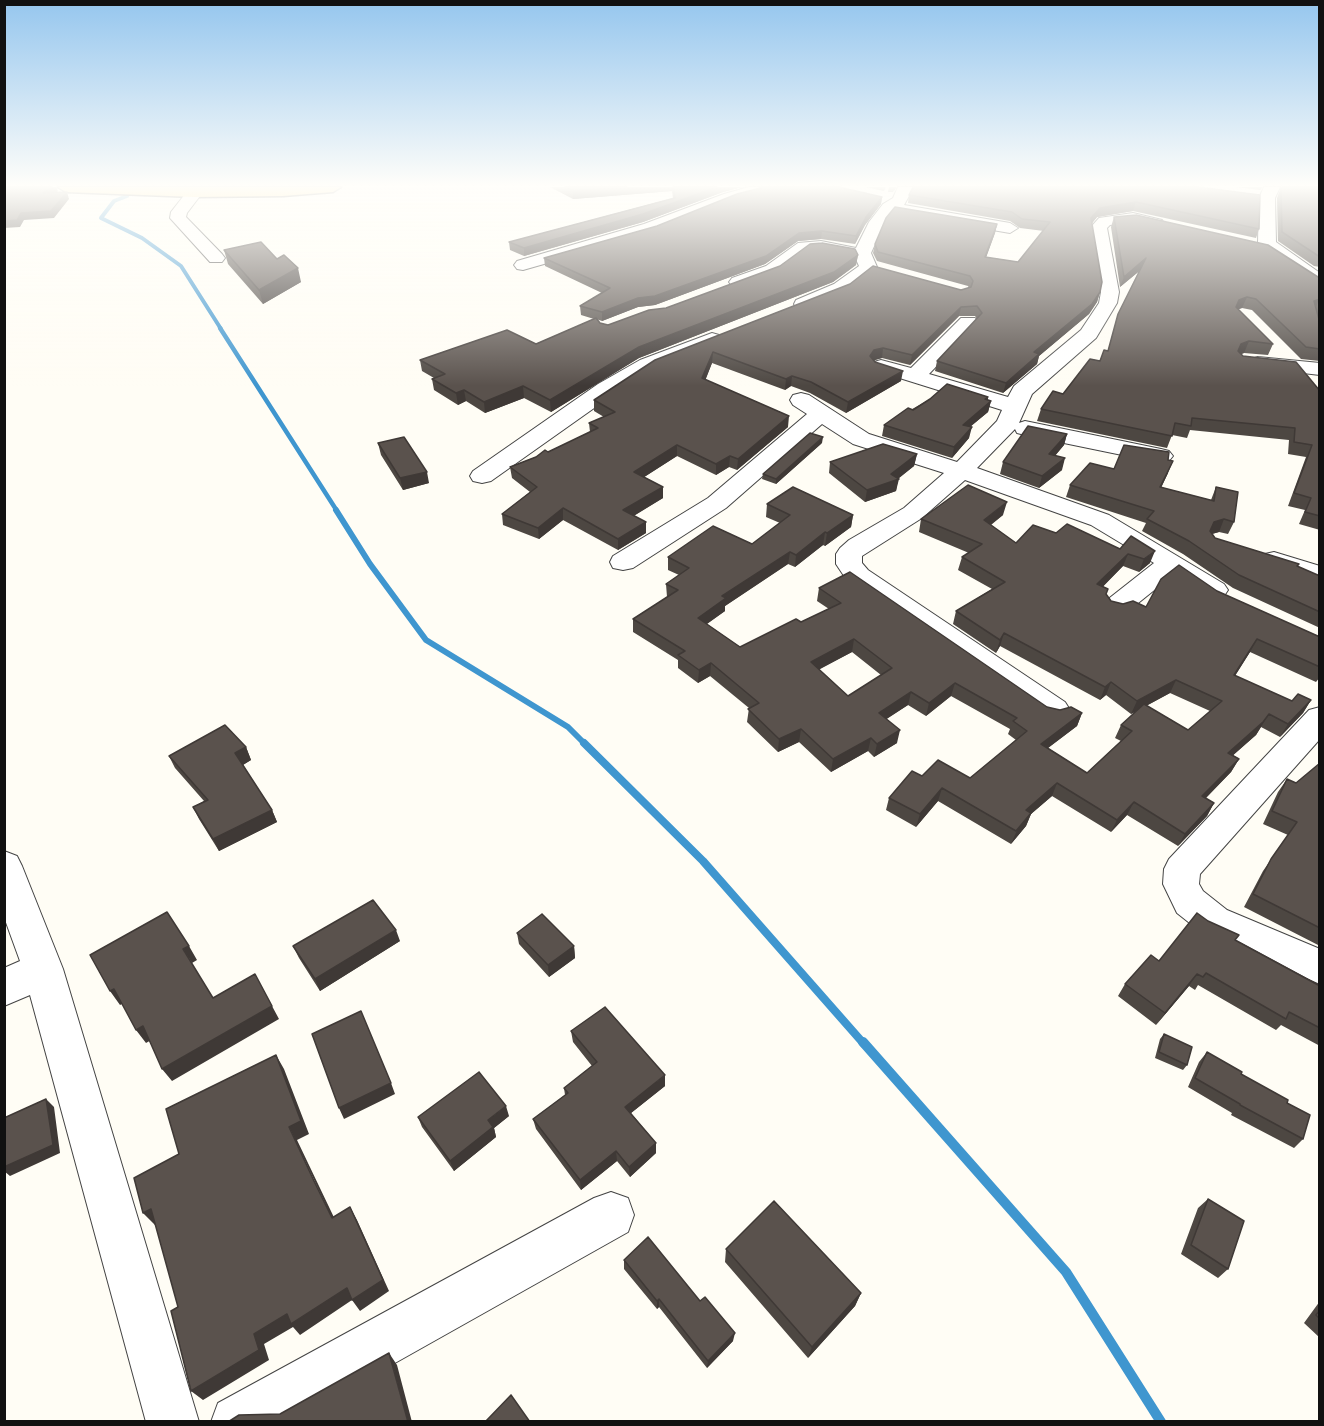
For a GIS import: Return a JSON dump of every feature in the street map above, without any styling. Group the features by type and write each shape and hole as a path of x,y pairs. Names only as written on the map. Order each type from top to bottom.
{"street":[{"path":"212,254 216,258"},
{"path":"523,265 562,254"},
{"path":"724,288 772,270 795,254"},
{"path":"842,254 870,264"},
{"path":"788,310 841,288 870,264 871,254"},
{"path":"1054,710 858,576 849,564 849,554 858,546 913,513 961,471 1010,415 1022,391 1089,334 1108,303 1110,292 1103,254"},
{"path":"1278,254 1320,282"},
{"path":"915,376 968,322"},
{"path":"482,476 606,389 647,364 734,331"},
{"path":"1268,341 1294,366"},
{"path":"1245,361 1294,366 1318,372"},
{"path":"881,366 915,376 1010,415 1161,456"},
{"path":"623,562 717,503 811,407 861,439 1100,520 1172,562 1232,601"},
{"path":"1252,553 1320,575"},
{"path":"1117,606 1172,562"},
{"path":"1320,718 1182,868 1181,884 1190,902 1214,921 1320,967"},
{"path":"4,866 24,979 172,1422"},
{"path":"237,1422 611,1215"}],"building":[{"path":"227,254 272,254 277,259 284,255 298,268 259,290"},
{"path":"560,254 770,254 655,296 638,298 602,312 580,306 610,288 544,258"},
{"path":"797,254 858,255 834,272 639,347 550,400 523,386 484,402 464,390 456,393 432,379 445,374 420,360 507,330 536,344 596,318 600,323 608,325 649,310 666,308 780,266"},
{"path":"884,254 986,254 985,257 1018,262 1025,254 1097,254 1102,282 1100,292 1092,304 1034,352 1039,354 1006,383 937,361 982,313 977,306 961,307 912,355 883,348 874,350 870,356 875,362 903,371 848,402 811,382 792,376 786,379 713,352 702,378 789,416 738,459 730,456 716,464 677,445 634,472 663,487 623,510 646,522 618,539 563,508 538,528 502,514 537,487 510,467 598,428 589,423 615,412 594,400 655,360 850,284 873,266 961,290 971,287 973,281 970,276"},
{"path":"1120,254 1281,254 1320,277 1320,299 1314,301 1320,323 1320,349 1306,347 1256,299 1247,297 1239,300 1236,307 1273,344 1249,341 1241,344 1238,351 1243,356 1296,362 1320,391 1320,516 1305,512 1311,498 1294,493 1312,445 1294,442 1295,428 1192,418 1191,426 1175,423 1172,436 1041,409 1053,391 1063,394 1090,359 1100,361 1104,350 1108,351 1118,314 1146,258 1124,277"},
{"path":"947,384 988,397 985,399 991,401 963,425 972,427 954,447 884,425 908,408 913,410 930,399"},
{"path":"1028,426 1067,434 1049,454 1065,458 1042,476 1003,462"},
{"path":"810,433 823,437 776,479 763,474"},
{"path":"404,437 427,472 400,478 378,443"},
{"path":"883,444 917,454 891,474 899,479 867,490 830,462"},
{"path":"1124,445 1169,452 1168,460 1173,461 1160,487 1214,501 1216,487 1238,492 1234,522 1224,519 1214,522 1210,531 1215,538 1299,564 1297,566 1320,576 1320,612 1239,575 1189,541 1147,519 1154,511 1070,485 1090,463 1114,469"},
{"path":"968,485 1007,502 984,520 1016,543 1033,525 1056,533 1067,524 1120,549 1131,536 1155,551 1144,559 1128,554 1097,584 1108,589 1106,594 1111,601 1123,604 1133,601 1146,607 1161,579 1179,565 1217,591 1320,637 1320,667 1257,639 1234,675 1292,701 1298,694 1311,700 1288,724 1269,714 1228,753 1239,759 1202,796 1214,803 1185,834 1134,802 1117,820 1057,783 1026,810 1031,813 1016,831 942,788 920,814 889,798 912,771 922,776 938,760 970,778 1027,731 1013,721 1017,718 955,683 929,703 911,692 879,713 900,730 877,744 871,738 833,759 801,729 779,739 748,709 759,703 711,663 699,670 678,655 685,651 633,619 678,590 666,584 689,568 668,557 713,526 752,544 790,515 767,504 793,487 853,515 827,533 825,532 796,555 790,552 722,596 726,598 698,618 740,647 796,619 801,622 841,603 819,588 850,572 1047,707 1060,710 1071,707 1082,713 1041,744 1087,773 1132,731 1121,725 1144,704 1188,730 1222,701 1176,680 1137,701 1111,682 1105,687 1004,633 1000,640 956,611 1005,582 962,557 982,544 921,519","holes":["854,639 892,668 848,696 811,662"]},
{"path":"225,725 246,747 235,753 272,810 213,839 193,807 208,800 169,756"},
{"path":"1320,763 1320,928 1253,894 1271,859 1297,822 1272,811 1287,779 1296,783"},
{"path":"373,900 396,930 315,979 293,946"},
{"path":"167,912 189,946 183,949 213,998 255,974 272,1006 162,1069 143,1026 136,1030 114,989 110,991 90,955"},
{"path":"1197,913 1208,921 1239,935 1235,940 1320,986 1320,1028 1289,1012 1286,1019 1206,973 1203,977 1197,974 1165,1013 1125,984 1151,955 1159,961"},
{"path":"542,914 574,946 548,965 517,933"},
{"path":"605,1007 665,1075 625,1107 656,1143 629,1167 616,1151 580,1180 533,1119 568,1093 564,1088 597,1062 571,1031"},
{"path":"361,1011 391,1083 339,1108 312,1034"},
{"path":"1164,1034 1192,1047 1187,1065 1159,1052"},
{"path":"1207,1052 1310,1115 1303,1139 1195,1078"},
{"path":"276,1055 301,1121 289,1127 314,1181 332,1218 350,1207 383,1280 352,1300 347,1288 291,1324 287,1314 254,1334 259,1350 191,1391 171,1311 178,1307 151,1209 143,1213 134,1178 179,1154 166,1109"},
{"path":"479,1072 506,1106 488,1120 493,1127 450,1161 418,1117"},
{"path":"46,1099 53,1145 4,1167 4,1118"},
{"path":"1208,1199 1244,1221 1228,1269 1191,1245"},
{"path":"774,1201 861,1293 812,1347 726,1249"},
{"path":"648,1237 700,1301 705,1297 735,1333 708,1361 659,1299 657,1301 624,1260"},
{"path":"389,1353 408,1422 228,1422 239,1415 280,1414"},
{"path":"511,1395 530,1422 485,1422"}],"waterway":[{"path":"164,254 181,266 221,329"},
{"path":"220,328 337,511"},
{"path":"336,510 370,564 426,640 568,727 584,743"},
{"path":"584,743 703,861 864,1044"},
{"path":"863,1042 1066,1272 1161,1422"}]}
